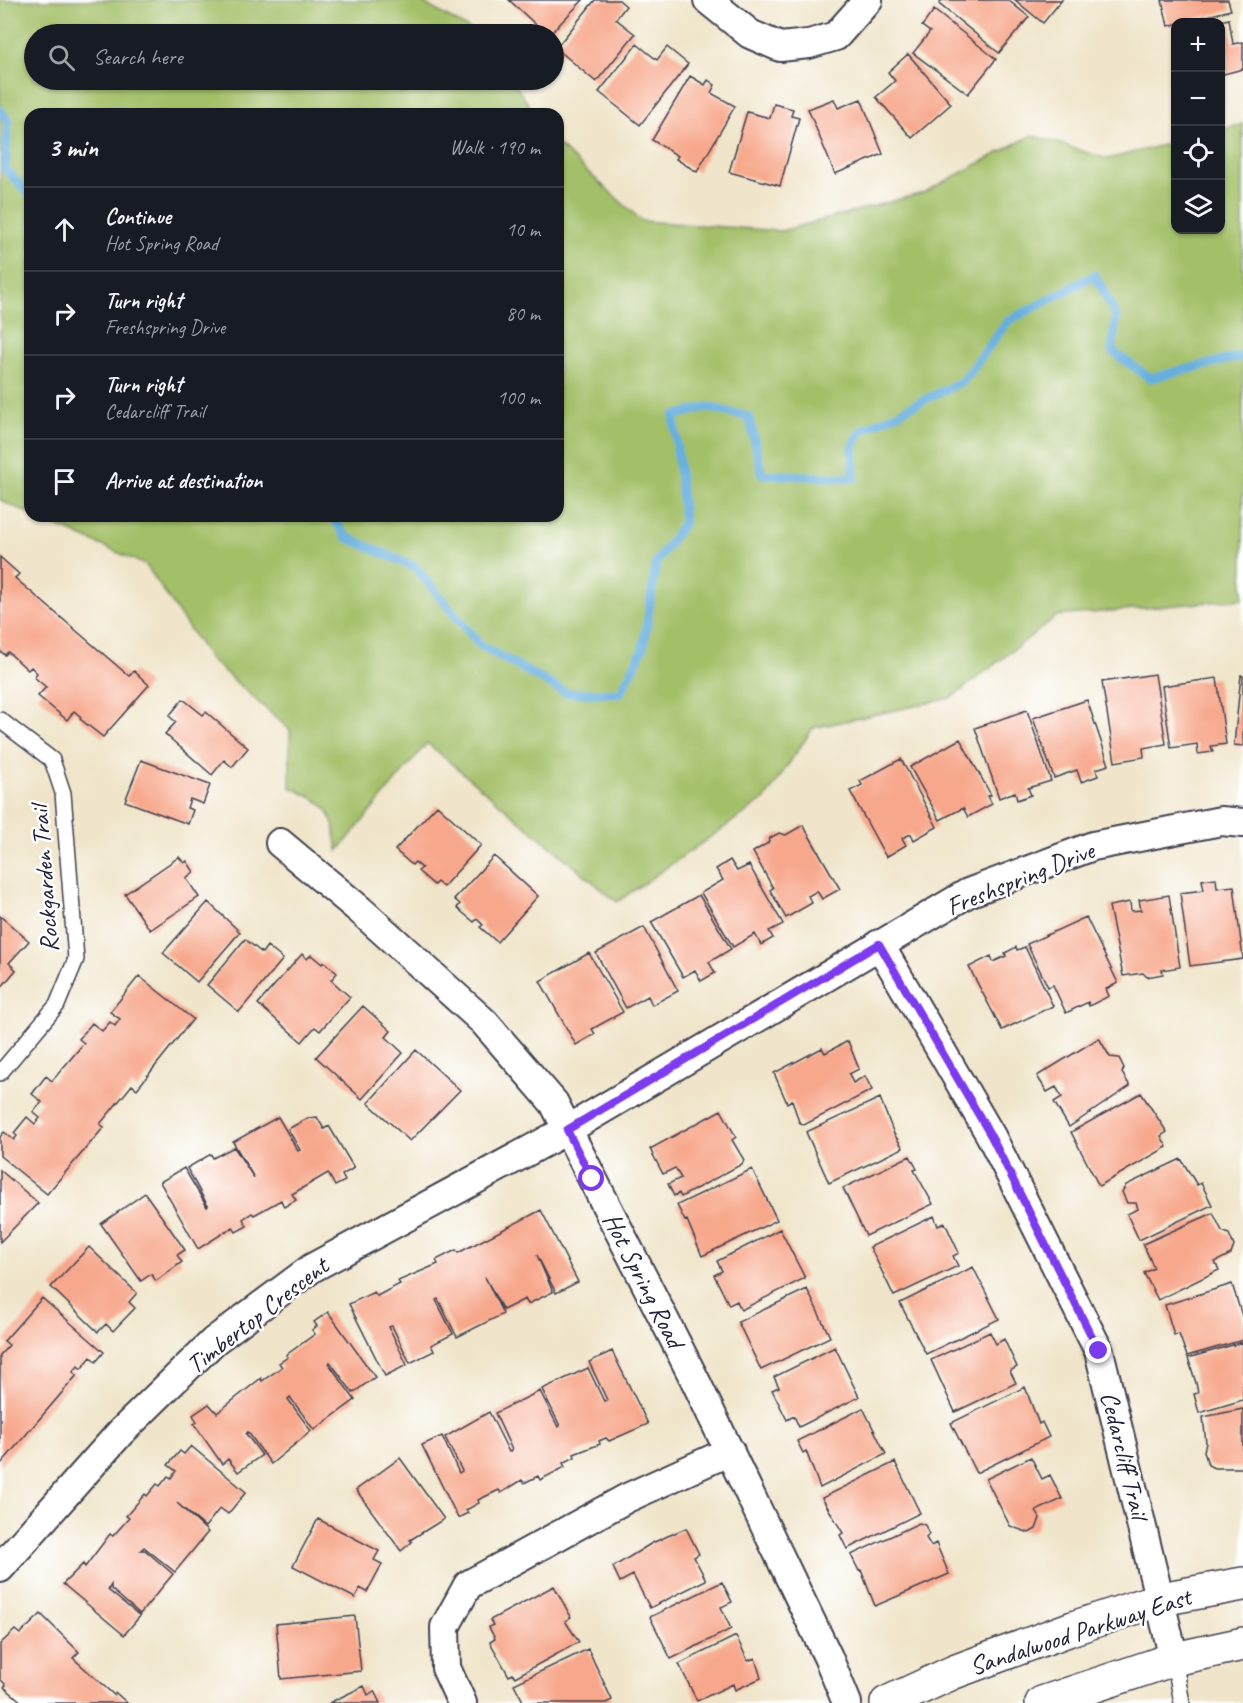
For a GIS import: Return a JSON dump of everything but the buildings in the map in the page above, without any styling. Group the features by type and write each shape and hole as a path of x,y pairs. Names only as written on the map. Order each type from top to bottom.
{"main road":[{"name":"Sandalwood Parkway East","path":"887,1703 954,1672 1161,1599 1243,1584"},
{"path":"1042,1703 1174,1659 1243,1644"}],"street":[{"path":"708,0 750,34 780,47 809,44 836,36 868,0"},
{"name":"Freshspring Drive","path":"567,1130 968,893 1093,846 1221,821 1243,823"},
{"name":"Hot Spring Road","path":"280,843 360,910 484,1022 554,1103 730,1451 824,1648 847,1703"},
{"name":"Cedarcliff Trail","path":"879,944 991,1136 1099,1351 1174,1659"},
{"name":"Timbertop Crescent","path":"0,1568 120,1433 214,1341 312,1268 567,1130"},
{"path":"462,1703 446,1668 445,1627 468,1585 627,1498 730,1451"}],"lane":[{"name":"Rockgarden Trail","path":"0,720 52,760 63,793 75,959 57,1005 0,1073"},
{"path":"1174,1659 1182,1703"}],"green space":[{"path":"0,0 418,0 460,24 24,24 24,90 519,90 531,108 24,108 24,511 0,500"},
{"path":"1243,124 1243,599 1057,616 951,698 813,728 765,799 617,902 427,743 338,851 333,825 326,810 321,804 290,787 290,730 209,658 146,565 49,522 564,522 564,150 642,221 781,231 923,193 1032,135 1108,159 1171,143 1171,234 1225,234 1225,129"}],"waterway":[{"path":"0,110 8,121 5,169 24,189"},
{"path":"336,522 346,537 415,567 480,645 566,693 620,693 643,649 656,563 684,522 674,416 707,407 749,417 762,474 854,478 853,447 861,431 963,381 1008,321 1095,275 1116,316 1112,351 1150,378 1243,356"}],"route":[{"path":"592,1179 567,1130 879,944 939,1051 991,1136 1099,1351"}]}
